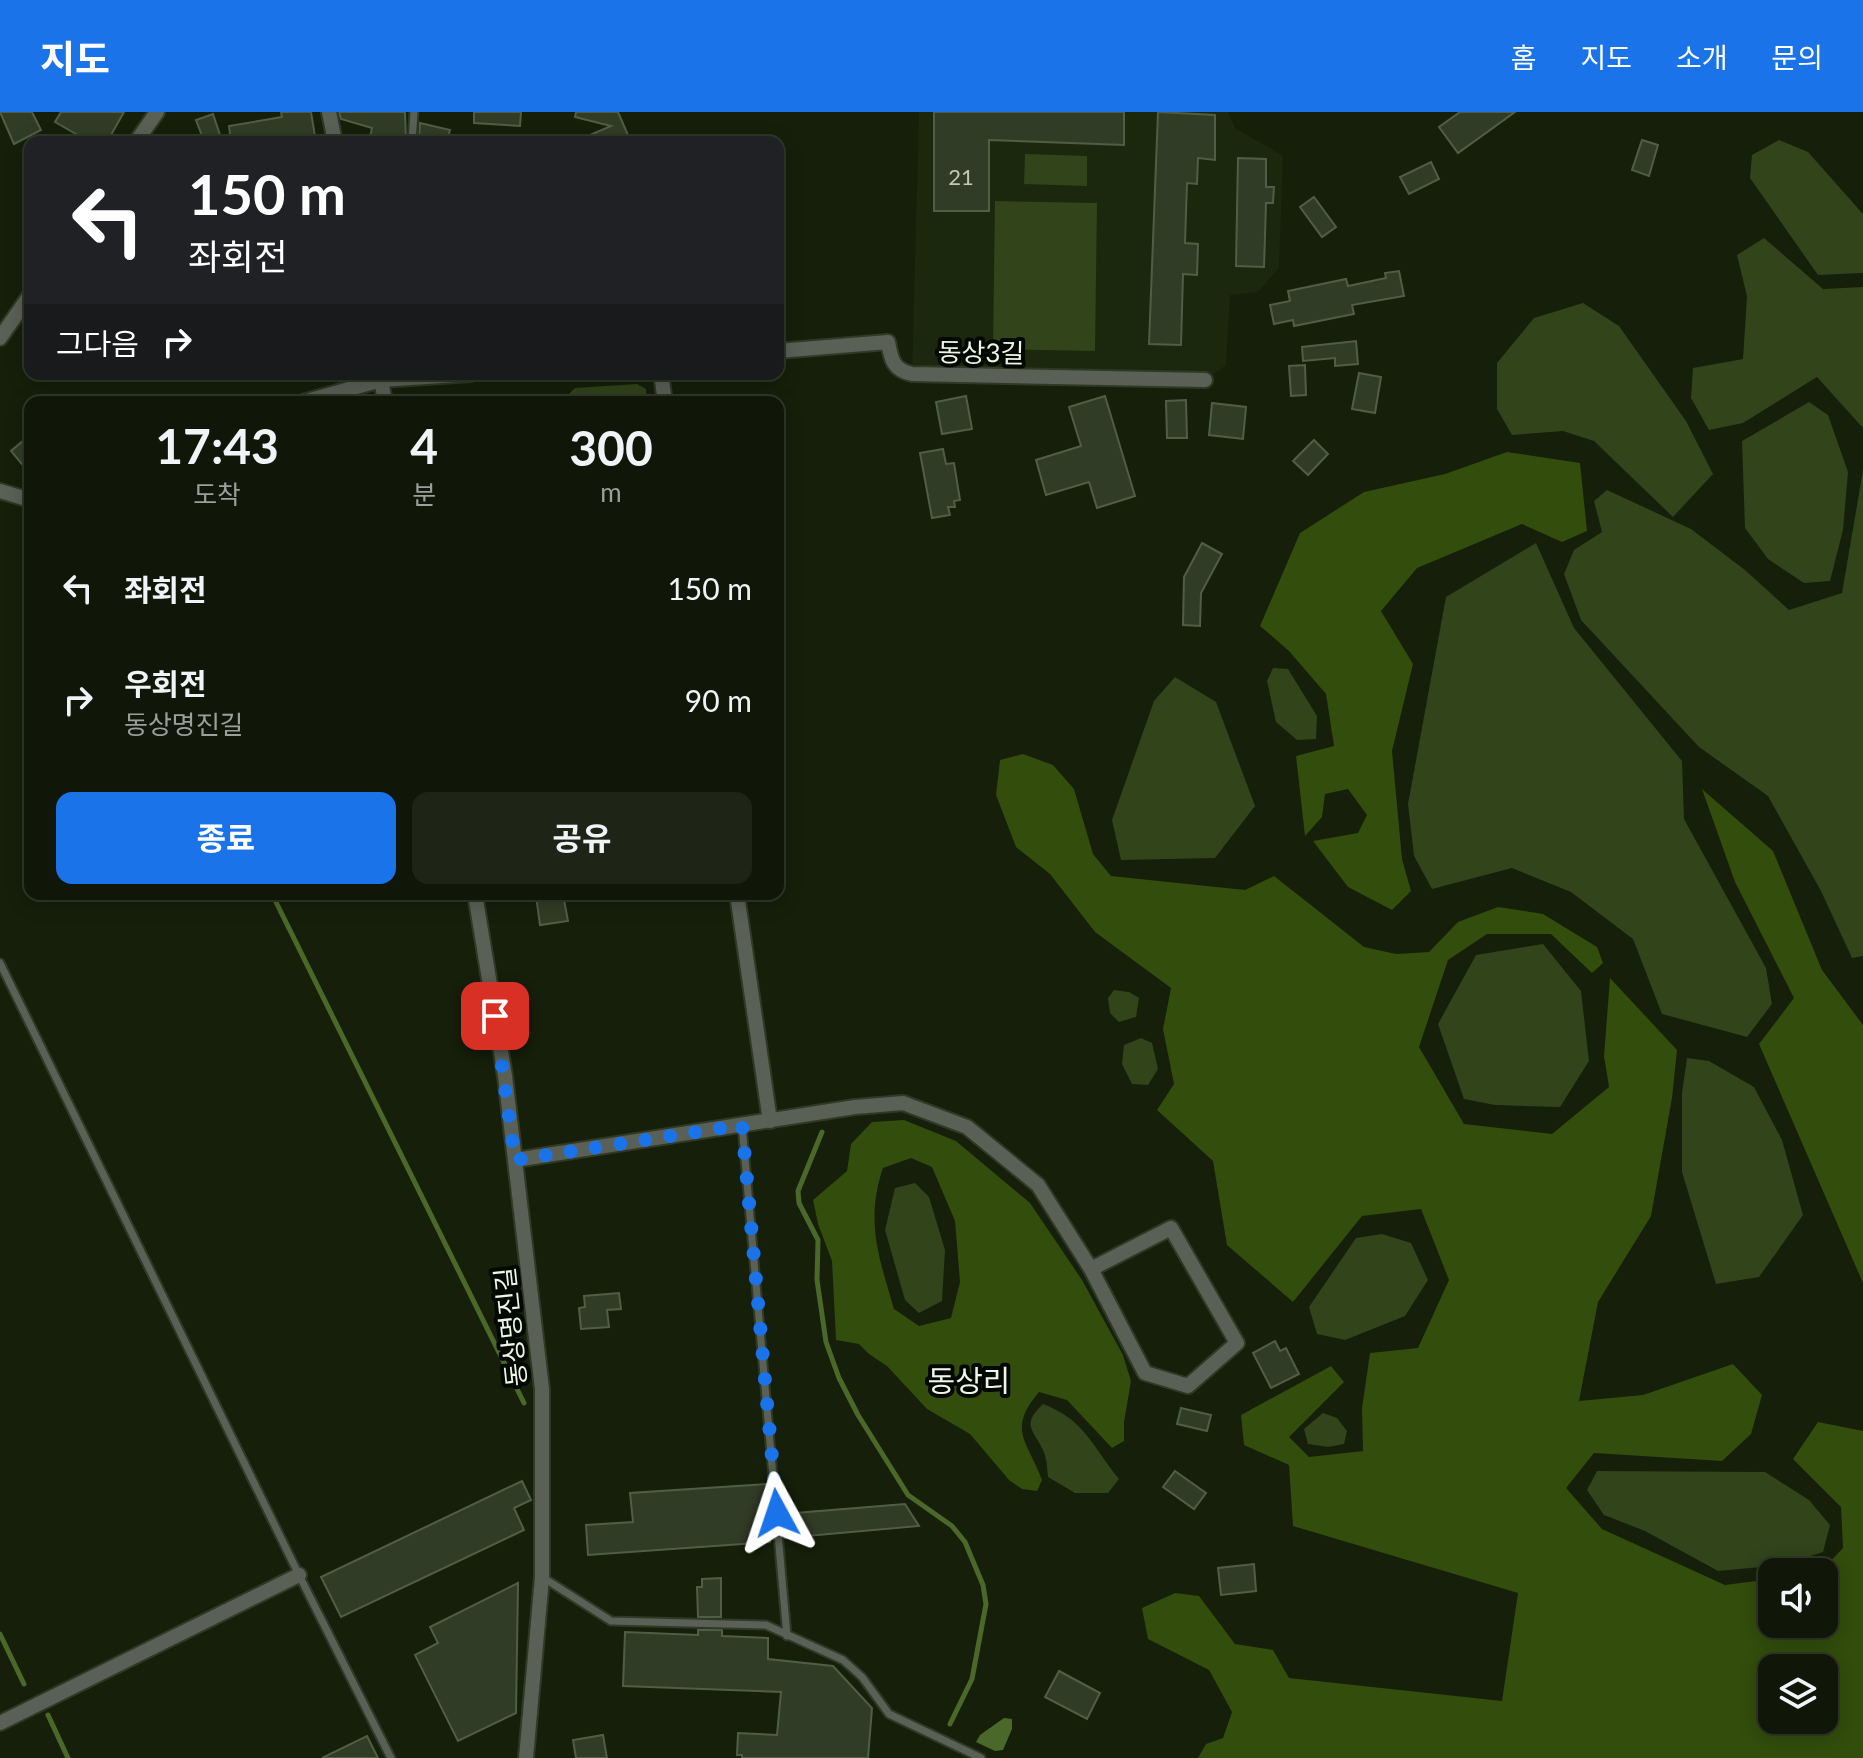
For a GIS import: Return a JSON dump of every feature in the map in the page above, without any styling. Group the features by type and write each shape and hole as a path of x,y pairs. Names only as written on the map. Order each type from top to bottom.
{"street":[{"path":"140,136 157,112"},
{"path":"329,112 334,136"},
{"path":"0,338 24,304"},
{"name":"동상3길","path":"784,351 888,342 892,362 902,372 912,374 1205,380"},
{"path":"321,396 371,380"},
{"path":"0,491 24,498"},
{"name":"동상명진길","path":"476,900 505,1076 542,1389 542,1577 526,1758"},
{"path":"738,900 770,1121"},
{"path":"515,1160 855,1107 903,1103 967,1127 1038,1185 1091,1269 1145,1373 1188,1386 1237,1343 1171,1228 1091,1269"},
{"path":"0,1723 299,1575"}],"lane":[{"path":"412,136 414,112"},
{"path":"0,963 391,1758"},
{"path":"742,1125 787,1636"},
{"path":"542,1577 611,1621 766,1625 843,1660 862,1677 889,1714 981,1758"}],"shaded area":[{"path":"919,112 1228,112 1235,128 1283,156 1279,268 1258,292 1230,295 1226,365 1205,380 912,374"},
{"path":"1779,140 1808,152 1863,214 1863,273 1818,275 1750,178 1752,155"},
{"path":"1025,154 1087,156 1087,186 1024,184"},
{"path":"995,201 1097,203 1095,351 993,349"},
{"path":"1764,238 1823,289 1863,287 1863,428 1817,377 1743,423 1709,430 1691,398 1693,368 1743,359 1747,296 1737,255"},
{"path":"1583,303 1619,326 1686,421 1713,474 1673,517 1594,441 1563,431 1512,435 1497,409 1497,363 1534,318"},
{"path":"637,384 646,389 647,396 569,396 575,388"},
{"path":"1809,402 1828,415 1848,472 1843,530 1830,581 1804,583 1768,559 1745,528 1742,441"},
{"path":"1507,452 1580,463 1587,531 1562,542 1522,524 1417,568 1381,611 1413,664 1392,751 1402,859 1411,891 1392,910 1348,887 1313,841 1358,833 1367,815 1348,789 1325,794 1322,817 1305,836 1296,756 1334,746 1326,694 1289,651 1260,626 1300,533 1364,492 1445,474"},
{"path":"1863,470 1863,956 1852,958 1821,891 1768,796 1699,747 1581,620 1564,574 1574,550 1602,532 1594,501 1607,490 1691,529 1745,570 1789,610 1842,593"},
{"path":"1536,543 1574,628 1682,761 1684,819 1766,968 1772,1004 1747,1037 1662,1014 1633,939 1571,892 1512,868 1432,889 1414,856 1408,804 1446,597"},
{"path":"1273,668 1288,669 1317,716 1316,739 1297,740 1276,722 1267,681"},
{"path":"1175,677 1216,702 1255,806 1215,858 1121,860 1112,820 1154,701"},
{"path":"1023,754 1053,765 1074,789 1093,854 1111,876 1245,890 1274,876 1364,947 1396,954 1429,952 1458,922 1498,907 1543,914 1597,947 1603,963 1592,973 1551,934 1487,934 1448,960 1419,1047 1464,1124 1552,1134 1609,1087 1604,1056 1610,978 1677,1050 1672,1098 1651,1216 1598,1302 1579,1401 1643,1395 1733,1364 1762,1395 1751,1434 1722,1461 1594,1453 1566,1488 1602,1529 1725,1585 1758,1581 1758,1638 1838,1638 1838,1558 1833,1558 1843,1548 1841,1507 1793,1459 1818,1422 1863,1431 1863,1758 1198,1758 1206,1744 1223,1738 1232,1712 1209,1670 1148,1639 1142,1608 1175,1593 1199,1596 1235,1644 1273,1650 1289,1678 1502,1701 1518,1593 1293,1526 1289,1465 1244,1445 1241,1415 1331,1366 1344,1382 1289,1437 1309,1457 1363,1451 1362,1408 1370,1353 1418,1348 1449,1280 1421,1209 1362,1216 1293,1302 1227,1245 1213,1161 1157,1110 1174,1084 1163,1029 1171,988 1095,932 1050,874 1016,847 996,795 1000,760"},
{"path":"1702,789 1773,851 1822,970 1863,1025 1863,1283 1759,1044 1794,998 1735,882"},
{"path":"1543,944 1581,991 1589,1061 1560,1107 1495,1105 1464,1099 1438,1024 1476,955"},
{"path":"1114,990 1129,992 1139,998 1136,1017 1119,1022 1110,1013 1108,998"},
{"path":"1141,1038 1152,1043 1158,1069 1148,1085 1132,1084 1122,1064 1124,1045"},
{"path":"1687,1058 1709,1061 1754,1087 1782,1140 1803,1215 1759,1277 1716,1284 1682,1172 1682,1093"},
{"path":"904,1120 956,1141 1030,1203 1082,1280 1123,1355 1131,1381 1124,1441 1112,1448 1067,1400 1039,1392 1029,1405 1022,1426 1026,1445 1042,1480 1037,1491 1022,1489 1009,1480 970,1434 927,1409 887,1366 859,1344 836,1340 832,1261 813,1200 847,1171 851,1144 872,1122","holes":["911,1158 932,1167 955,1221 960,1282 951,1318 919,1326 894,1309 876,1239 875,1205 883,1168"]},
{"path":"915,1183 929,1197 945,1250 942,1301 919,1313 905,1300 885,1230 895,1188"},
{"path":"1382,1234 1411,1243 1428,1280 1405,1316 1345,1340 1317,1334 1309,1307 1356,1238"},
{"path":"1043,1404 1078,1426 1119,1479 1108,1493 1075,1493 1048,1477 1044,1453 1031,1427 1032,1417"},
{"path":"1323,1413 1337,1418 1347,1431 1344,1444 1328,1447 1308,1444 1304,1429"},
{"path":"1597,1471 1765,1472 1809,1500 1830,1525 1823,1552 1804,1558 1758,1558 1758,1567 1718,1571 1645,1531 1604,1515 1587,1490"},
{"path":"1004,1718 1012,1719 1012,1729 1003,1750 995,1751 976,1742 980,1735"}],"building":[{"path":"0,112 32,112 41,130 24,136 14,144"},
{"path":"61,112 124,112 110,136 80,136 55,122"},
{"path":"281,112 311,112 315,136 230,136 229,126 282,117"},
{"path":"339,112 405,112 406,136 370,136 372,128 341,119"},
{"path":"474,112 521,112 520,126 474,123"},
{"path":"576,112 618,112 628,136 588,136 611,126 575,117"},
{"path":"934,112 1124,112 1124,145 989,140 989,211 934,211"},
{"path":"1158,112 1215,115 1215,160 1198,158 1197,184 1187,183 1185,243 1198,244 1197,275 1183,274 1181,345 1149,344"},
{"path":"1460,112 1515,112 1458,153 1439,127"},
{"path":"213,114 220,135 202,136 196,120"},
{"path":"420,123 450,130 448,136 419,136"},
{"path":"1642,140 1658,145 1649,176 1632,170"},
{"path":"1238,158 1266,159 1266,187 1274,187 1273,203 1266,203 1264,267 1236,266"},
{"path":"1431,162 1439,179 1409,194 1400,177"},
{"path":"1314,197 1336,227 1322,237 1300,207"},
{"path":"1399,271 1404,296 1352,305 1354,314 1294,326 1293,320 1274,324 1270,305 1290,301 1288,291 1346,279 1348,286 1386,278 1385,273"},
{"path":"1356,341 1358,364 1335,366 1335,358 1303,361 1302,347"},
{"path":"1305,365 1306,395 1291,396 1289,366"},
{"path":"1359,373 1381,377 1375,413 1352,409"},
{"path":"966,396 972,429 942,434 936,402"},
{"path":"1105,396 1135,496 1097,508 1089,482 1046,495 1036,460 1081,446 1069,407"},
{"path":"1186,400 1187,438 1167,438 1166,401"},
{"path":"1212,403 1246,407 1243,439 1209,435"},
{"path":"24,440 24,467 11,451"},
{"path":"1314,440 1328,454 1308,475 1293,461"},
{"path":"943,449 946,464 954,463 960,500 954,501 955,507 948,507 950,515 932,518 920,453"},
{"path":"1202,543 1222,554 1201,593 1200,626 1183,625 1184,577"},
{"path":"537,900 564,900 568,921 540,925"},
{"path":"619,1293 621,1309 607,1310 609,1327 581,1329 579,1308 585,1307 584,1296"},
{"path":"1275,1341 1280,1351 1286,1348 1299,1374 1271,1388 1253,1353"},
{"path":"1181,1408 1211,1415 1207,1431 1177,1424"},
{"path":"1175,1471 1206,1493 1194,1509 1163,1487"},
{"path":"522,1481 531,1500 514,1508 524,1530 341,1617 321,1577"},
{"path":"766,1484 770,1542 588,1555 586,1525 633,1522 630,1493"},
{"path":"905,1504 919,1526 785,1538 783,1514"},
{"path":"1254,1564 1256,1591 1221,1595 1218,1568"},
{"path":"721,1578 721,1617 698,1617 697,1587 702,1587 702,1579"},
{"path":"518,1583 516,1713 458,1741 415,1655 438,1643 430,1627"},
{"path":"698,1630 722,1630 722,1636 768,1638 768,1659 833,1666 872,1708 868,1758 742,1758 742,1755 737,1755 738,1733 777,1735 781,1692 623,1686 625,1632 698,1635"},
{"path":"1059,1671 1100,1693 1087,1719 1045,1697"},
{"path":"603,1735 607,1758 576,1758 573,1740"},
{"path":"367,1736 378,1758 322,1758"}],"waterway":[{"path":"275,900 524,1403"},
{"path":"822,1132 798,1191 799,1203 818,1240 817,1280 826,1342 839,1378 858,1415 908,1495 952,1526 965,1542 983,1585 986,1604 972,1679 950,1724"},
{"path":"0,1634 24,1684"},
{"path":"48,1715 68,1758"}],"district":[{"name":"동상리","path":"969,1380"}],"route":[{"path":"495,1016 515,1160 742,1125 777,1513"}]}
